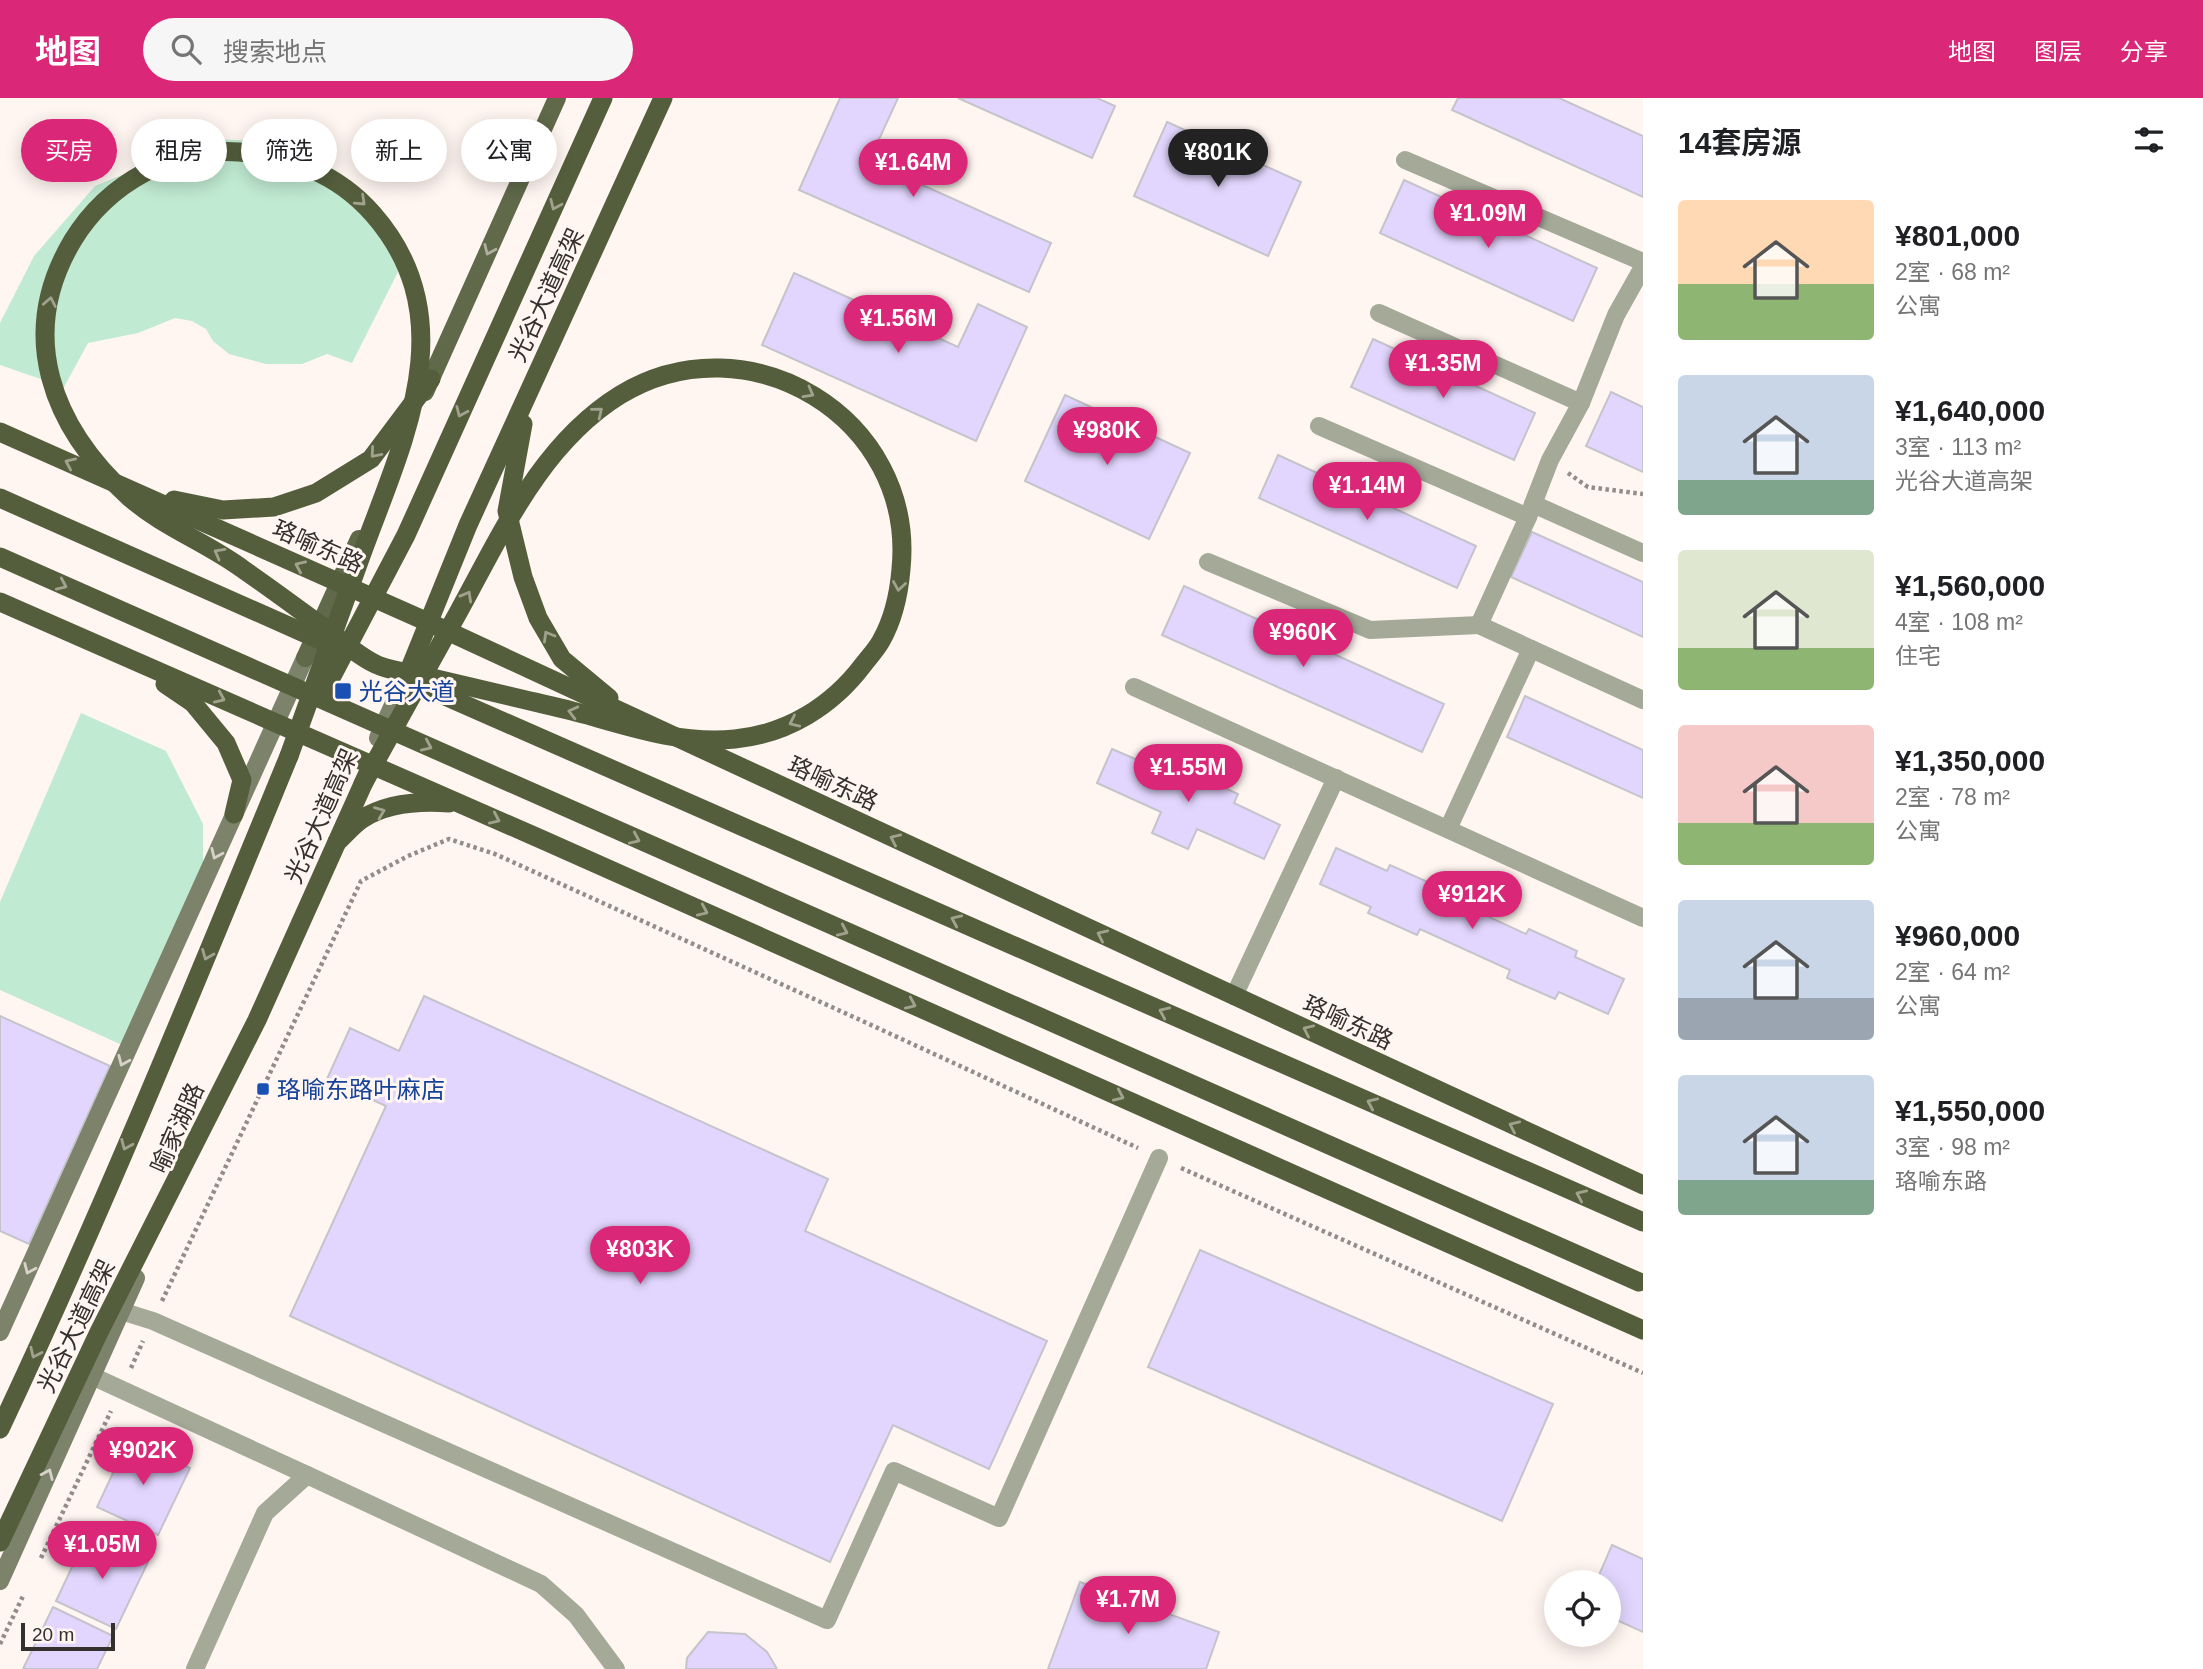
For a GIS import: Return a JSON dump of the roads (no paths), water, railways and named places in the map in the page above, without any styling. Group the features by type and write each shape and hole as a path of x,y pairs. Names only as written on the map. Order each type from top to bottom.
{"highway":[{"name":"光谷大道高架","path":"0,1429 82,1249 289,756 406,535 603,98"},
{"name":"光谷大道高架","path":"0,1542 99,1332 257,1020 363,784 468,525 663,98"},
{"path":"647,134 670,98"},
{"path":"289,756 327,653 331,640 336,627 373,523 397,465 419,374 421,336 418,304 410,273 392,236 365,205 337,181 307,165 263,154 225,151 192,154 148,170 120,188 79,231 56,277 49,301 44,341 48,369 60,407 79,440 132,499 180,533 228,558 329,632 341,640 374,664 387,668 400,671 413,674 426,677 478,689 582,714 636,731 691,740 741,739 778,730 812,714 849,683 881,641 899,593 903,551 899,513 886,475 869,445 844,418 815,395 774,375 730,367 690,369 650,379 596,412 552,454 528,488 492,550 428,667 421,679 363,784"},
{"path":"141,494 223,510 274,507 316,493 371,459 431,379"},
{"path":"523,424 507,511 523,577 538,618 562,659 632,717"},
{"name":"珞喻东路","path":"0,432 430,623 1643,1185"},
{"path":"0,498 1643,1222"},
{"path":"0,557 1641,1282"},
{"path":"0,602 368,762 1643,1330"},
{"path":"120,654 193,703 226,743 242,780 234,814"},
{"path":"327,853 362,819 391,807 422,801 462,804"}],"main road":[{"path":"0,1332 556,98"},
{"path":"430,623 670,98"},
{"name":"喻家湖路","path":"0,1581 430,623"}],"street":[{"path":"1405,160 1643,264 1616,315 1581,402 1550,460 1531,510 1479,625"},
{"path":"1379,313 1581,402"},
{"path":"1319,426 1643,553"},
{"path":"1208,562 1370,630 1479,625 1643,700"},
{"path":"1448,829 1531,649"},
{"path":"1134,687 1643,918"},
{"path":"1234,996 1336,779"},
{"path":"121,1311 153,1321 827,1620 894,1471 999,1518 1159,1158"},
{"path":"92,1376 541,1584 576,1615 616,1669"},
{"path":"195,1669 265,1513 307,1475"}],"place":[{"name":"光谷大道","path":"343,691"},
{"name":"珞喻东路叶麻店","path":"263,1089"}]}
